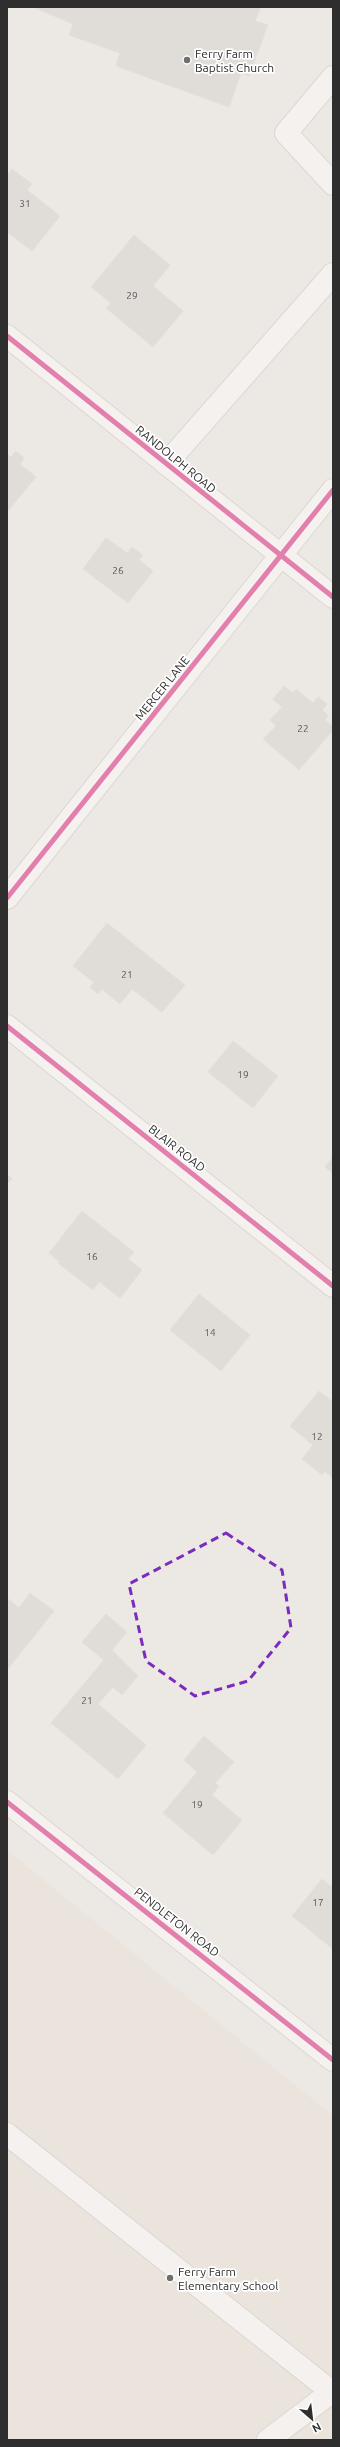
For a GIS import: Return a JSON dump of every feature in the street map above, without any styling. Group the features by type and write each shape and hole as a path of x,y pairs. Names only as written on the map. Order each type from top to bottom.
{"street":[{"path":"333,77 286,133 333,184"},
{"path":"166,464 333,274"},
{"name":"RANDOLPH ROAD","path":"7,336 333,597"},
{"name":"MERCER LANE","path":"7,898 333,490"},
{"name":"BLAIR ROAD","path":"7,1026 333,1286"},
{"name":"PENDLETON ROAD","path":"7,1802 333,2060"},
{"path":"7,2134 333,2392 268,2440"}],"highlighted area":[{"path":"226,1533 282,1570 291,1628 248,1681 195,1696 146,1661 129,1584"}],"shaded area":[{"name":"Ferry Farm Elementary School","path":"7,1850 333,2116 333,2440 7,2440"}],"building":[{"name":"Ferry Farm Baptist Church","path":"33,7 261,7 255,21 268,25 249,76 241,73 229,107 116,66 120,53 69,35 73,24"},
{"path":"12,169 32,184 27,190 60,216 32,251 7,232 7,176"},
{"path":"134,235 170,265 153,286 183,311 153,347 106,308 111,303 91,287"},
{"path":"16,451 24,458 20,464 36,477 7,512 7,454 11,457"},
{"path":"106,538 127,553 132,547 143,555 139,560 153,571 128,603 83,569"},
{"path":"284,686 293,693 296,689 313,703 318,697 327,704 322,710 328,715 325,720 333,727 333,730 299,770 263,739 276,726 270,720 282,707 273,699"},
{"path":"107,923 185,985 162,1012 132,989 120,1004 102,989 98,994 90,987 94,982 73,966"},
{"path":"233,1041 278,1076 253,1108 208,1072"},
{"path":"333,1157 333,1173 325,1167"},
{"path":"7,1174 12,1179 7,1184"},
{"path":"82,1211 134,1252 128,1259 142,1270 120,1298 99,1282 93,1290 58,1263 60,1262 49,1253"},
{"path":"199,1294 250,1335 221,1371 170,1330"},
{"path":"319,1391 333,1402 333,1478 325,1471 322,1475 302,1459 313,1445 290,1426"},
{"path":"30,1593 54,1611 7,1670 7,1598 19,1608"},
{"path":"106,1614 127,1632 112,1650 138,1676 122,1695 113,1687 98,1704 146,1745 118,1779 51,1723 104,1660 82,1642"},
{"path":"204,1736 234,1762 215,1783 219,1786 212,1795 242,1820 213,1855 163,1813 197,1772 184,1760"},
{"path":"322,1879 333,1888 333,1949 292,1916"}],"cycle path":[{"path":"7,336 333,597"},
{"path":"7,898 333,490"},
{"path":"7,1026 333,1286"},
{"path":"7,1802 333,2060"}],"place":[{"name":"Ferry Farm Baptist Church","path":"187,60"},
{"name":"Ferry Farm Elementary School","path":"170,2278"}]}
